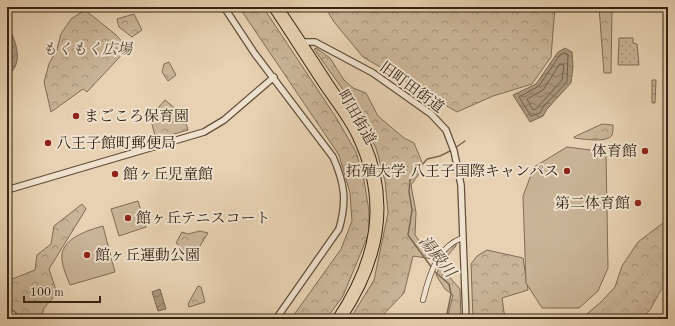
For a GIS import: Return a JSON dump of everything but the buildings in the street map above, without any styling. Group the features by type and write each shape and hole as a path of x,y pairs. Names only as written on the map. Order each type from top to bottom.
{"main road":[{"name":"町田街道","path":"272,7 299,42 360,131 370,152 378,185 380,219 375,253 363,285 342,319"},
{"name":"町田街道","path":"279,7 356,136 365,157 372,186 374,214 370,248 359,280 336,319"}],"street":[{"path":"224,7 246,42 334,157 345,194 339,229 276,319"},
{"name":"旧町田街道","path":"299,42 312,41 319,43 382,79 434,116 446,130 454,151 461,184 466,319"},
{"path":"7,190 204,132 224,120 274,77"},
{"path":"423,300 431,272 448,245 462,238"},
{"path":"7,310 18,319"}],"green space":[{"path":"239,7 263,7 337,119 356,152 364,180 369,211 369,233 343,296 326,319 291,319 341,249 352,221 350,193 339,155"},
{"path":"325,7 555,7 551,57 532,84 493,96 457,112 363,57 334,22"},
{"path":"599,7 612,7 611,73 604,73"},
{"name":"もくもく広場","path":"85,10 115,34 128,48 87,92 83,89 51,112 44,82 49,64 57,49 61,34 71,19"},
{"path":"134,14 142,30 132,37 119,27 117,19"},
{"path":"619,38 633,38 633,43 637,44 639,65 618,65"},
{"path":"316,48 330,58 344,80 353,88 366,93 378,116 404,138 414,143 422,162 421,171 411,185 416,212 415,235 433,259 413,256 404,293 379,319 356,319 352,316 374,280 388,213 385,181 376,148 356,108 314,49"},
{"path":"169,62 176,75 168,81 162,72 164,64"},
{"path":"652,80 656,80 655,103 652,103"},
{"path":"165,100 182,117 188,130 156,139 150,117"},
{"path":"602,124 613,125 612,135 610,137 600,140 574,138 574,137"},
{"path":"567,147 606,152 608,268 598,291 579,308 542,308 526,283 523,196 534,167"},
{"name":"館ヶ丘テニスコート","path":"138,201 146,227 119,236 111,209"},
{"path":"82,204 86,209 49,269 57,293 44,308 41,319 7,319 7,281 35,270 37,255 51,244 54,226"},
{"path":"668,208 668,277 650,310 642,319 581,319 601,302 615,287 622,266 638,242 663,223"},
{"name":"館ヶ丘運動公園","path":"103,226 115,272 70,285 62,260 62,253 65,246 83,233"},
{"path":"200,231 208,233 192,259 183,254 180,246 176,243 182,232 188,234"},
{"path":"456,243 456,246 448,255 446,273 460,289 461,319 447,319 453,295 445,289 436,275 448,248"},
{"path":"487,250 523,258 528,290 502,298 505,319 473,319 471,264 477,256"},
{"path":"198,286 201,287 205,302 189,307 188,304"}],"water":[{"path":"12,34 16,45 17,62 12,72 7,76 7,38"},
{"path":"565,48 572,52 573,67 571,83 547,109 543,116 530,122 513,95 536,84 558,52"},
{"path":"160,289 166,309 158,311 152,292"}],"waterway":[{"name":"湯殿川","path":"455,148 465,141"},
{"name":"湯殿川","path":"432,268 408,235 412,210 409,192 410,180 427,159 440,156 452,150"},
{"name":"湯殿川","path":"434,271 449,284 451,294 446,319"}],"tunnel":[{"path":"599,319 627,292 668,246"},
{"path":"630,319 668,280"}],"place":[{"name":"まごころ保育園","path":"76,116"},
{"name":"八王子館町郵便局","path":"48,143"},
{"name":"体育館","path":"645,151"},
{"name":"拓殖大学 八王子国際キャンパス","path":"567,171"},
{"name":"館ヶ丘児童館","path":"115,174"},
{"name":"第二体育館","path":"638,203"},
{"name":"館ヶ丘テニスコート","path":"128,218"},
{"name":"館ヶ丘運動公園","path":"87,255"}]}
